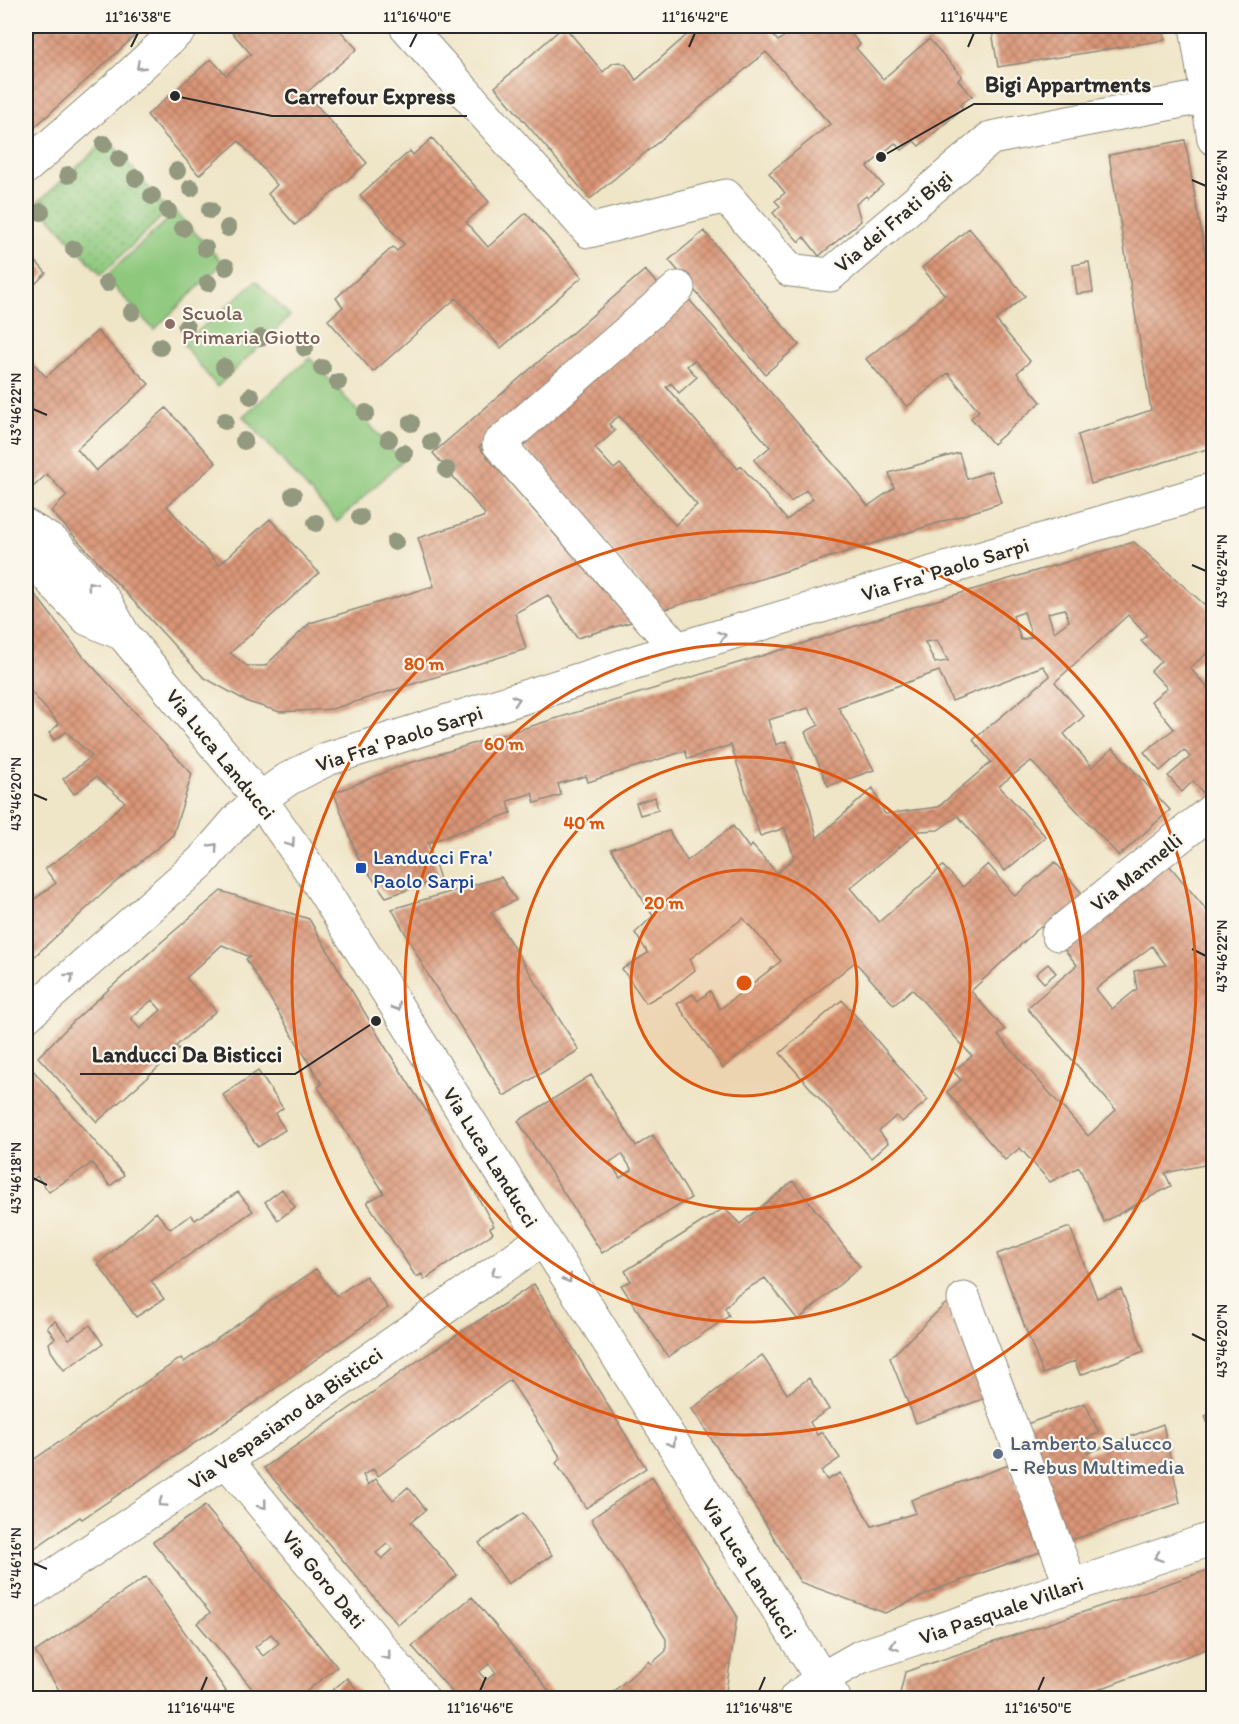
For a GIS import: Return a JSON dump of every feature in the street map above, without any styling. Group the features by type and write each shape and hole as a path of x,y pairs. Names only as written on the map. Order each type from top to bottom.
{"street":[{"path":"26,167 183,26"},
{"name":"Via dei Frati Bigi","path":"406,26 589,231 726,196 790,270 830,275 991,138 1208,96"},
{"path":"1196,26 1214,139"},
{"path":"677,649 499,444 678,288"},
{"name":"Via Fra' Paolo Sarpi","path":"26,1016 201,862 240,817 260,799 288,779 327,759 677,649 1214,489"},
{"name":"Via Luca Landucci","path":"26,526 54,543 106,603 123,634 260,799 340,915 827,1689"},
{"name":"Via Luca Landucci","path":"26,532 33,559 58,588 88,618 123,634"},
{"name":"Via Mannelli","path":"1058,934 1214,809"},
{"name":"Via Vespasiano da Bisticci","path":"26,1594 226,1460 543,1239"},
{"path":"964,1299 1071,1586"},
{"name":"Via Goro Dati","path":"226,1460 422,1698"},
{"name":"Via Pasquale Villari","path":"796,1698 827,1689 860,1657 1214,1538"}],"green space":[{"path":"108,139 168,211 101,275 37,203"},
{"path":"176,212 223,263 154,330 105,277"},
{"path":"256,281 290,316 217,387 183,344"},
{"path":"310,358 402,461 337,522 243,416"}],"building":[{"path":"42,26 146,26 26,135 26,40"},
{"path":"232,26 336,26 357,49 306,93 367,163 295,225 268,194 277,185 239,141 199,175 147,115 211,59 226,75 251,54 228,28"},
{"path":"564,26 603,72 613,63 620,62 626,65 636,80 697,26 764,26 778,41 798,26 851,26 857,32 852,35 860,44 856,48 883,79 929,39 962,76 958,80 972,96 960,105 963,108 919,146 914,141 902,150 895,143 867,167 883,185 868,198 866,196 856,204 861,221 819,256 804,237 799,242 773,213 780,206 775,201 785,193 769,173 830,124 766,52 590,199 495,87"},
{"path":"991,26 1162,26 1165,40 998,67"},
{"path":"432,138 489,202 466,222 488,247 526,213 582,277 501,348 456,298 373,372 328,320 343,307 336,298 393,247 397,251 404,244 360,195 410,151 413,155"},
{"path":"1185,140 1214,305 1214,447 1091,484 1078,435 1151,410 1109,155"},
{"path":"969,228 1025,296 996,320 1030,361 1017,373 1041,402 993,444 971,418 979,411 948,373 907,407 866,359 945,295 922,268"},
{"path":"704,231 799,345 765,374 669,260"},
{"path":"26,250 46,273 26,293"},
{"path":"1089,262 1093,292 1077,294 1073,265"},
{"path":"645,270 663,290 479,447 631,622 577,638 548,595 515,613 526,649 332,709 280,712 248,702 203,677 51,511 67,496 47,474 31,489 26,483 26,355 46,377 97,331 149,384 77,449 96,471 166,408 216,463 167,506 219,565 270,519 319,573 230,653 247,666 265,666 310,623 434,586 418,538 483,517 485,514 433,453"},
{"path":"686,296 868,506 894,488 889,473 959,453 967,479 991,471 1001,503 663,610 518,441","holes":["694,360 770,447 754,460 791,502 806,490 813,499 787,520 741,466 738,469 666,387 671,383 679,393 697,377 687,366","619,416 697,505 675,525 620,464 614,469 595,448 615,431 609,424"]},
{"path":"1134,542 1214,613 1214,647 1190,668 1214,695 1214,796 1209,800 1193,781 1182,792 1168,776 1190,757 1184,750 1160,771 1144,752 1174,729 1151,701 1167,688 1151,671 1161,661 1141,641 1147,636 1128,615 1055,682 1084,716 1064,734 1092,767 1113,748 1170,810 1119,856 1031,761 999,786 1046,837 1005,871 958,816 938,830 919,831 850,888 879,922 943,866 963,887 988,864 1015,896 1055,862 1087,899 1048,933 1041,926 971,991 1005,1030 998,1035 1088,1136 1116,1110 1027,1008 1077,965 1059,943 1164,859 1214,919 1214,1028 1211,1028 1214,1045 1214,1163 1165,1173 1171,1186 1104,1222 1079,1167 1050,1182 1020,1148 1005,1160 947,1092 961,1080 953,1071 972,1056 912,989 894,1005 855,962 723,1068 677,1004 693,994 698,1001 710,991 720,1009 781,961 743,918 690,959 695,970 671,989 646,1003 622,969 648,953 635,933 653,916 611,849 669,831 687,861 733,826 749,848 752,845 777,873 794,858 785,828 760,836 731,745 688,759 685,751 588,782 586,776 558,784 561,795 535,803 532,793 508,801 511,813 428,843 440,879 386,897 358,858 334,793 403,765 804,643 907,609","holes":["1065,609 1069,621 1054,632 1048,613","1024,612 1032,637 1021,640 1013,616","937,640 948,661 935,663 925,642","1043,666 1050,676 973,740 991,762 938,807 885,814 873,788 817,838 810,808 786,741 776,745 768,720 808,708 819,725 805,732 828,786 874,770 838,707 939,671 952,701","1152,946 1166,965 1134,971 1137,989 1112,1009 1096,989"]},
{"path":"26,583 83,656 192,774 173,835 111,886 26,964 26,894 32,901 56,883 45,869 75,847 125,802 96,777 74,794 63,779 92,756 66,732 54,740 49,733 59,724 26,686"},
{"path":"655,797 658,810 640,815 636,803"},
{"path":"501,877 516,900 491,912 579,1050 504,1096 430,978 392,909"},
{"path":"221,891 309,919 384,1045 452,1151 494,1226 490,1228 493,1233 424,1280 422,1274 416,1277 367,1202 384,1193 318,1087 322,1084 246,959 250,957 222,945 186,978 216,1011 176,1046 179,1049 97,1122 38,1057 77,1018","holes":["152,1000 161,1010 140,1029 131,1018"]},
{"path":"1048,964 1056,973 1044,983 1036,974"},
{"path":"842,1000 928,1100 902,1122 896,1116 879,1131 888,1143 871,1158 780,1053"},
{"path":"31,1068 124,1175 110,1186 92,1163 49,1192 37,1176 31,1181 26,1174 26,1072"},
{"path":"258,1071 283,1108 275,1114 285,1130 258,1147 223,1095"},
{"path":"591,1075 636,1146 653,1135 691,1198 602,1253 518,1121","holes":["622,1154 632,1170 620,1178 610,1162"]},
{"path":"793,1181 860,1267 798,1320 765,1278 738,1294 725,1308 729,1316 668,1357 621,1285 631,1281 625,1271 724,1208 740,1224"},
{"path":"282,1189 295,1207 278,1220 265,1202"},
{"path":"238,1192 253,1211 151,1281 164,1299 136,1317 98,1264 156,1212 170,1229 191,1215 195,1220"},
{"path":"1070,1227 1097,1298 1121,1289 1144,1351 1080,1375 1075,1361 1043,1374 997,1254"},
{"path":"316,1269 336,1296 366,1276 388,1308 270,1392 82,1519 80,1517 26,1554 26,1465 181,1358 184,1362"},
{"path":"534,1284 646,1468 586,1508 556,1463 561,1458 510,1380 378,1476 373,1469 363,1475 368,1485 376,1479 393,1500 408,1487 426,1510 411,1522 457,1575 398,1625 264,1468 422,1358","holes":["387,1544 393,1549 382,1559 376,1553"]},
{"path":"953,1300 986,1398 916,1423 890,1358 944,1305"},
{"path":"55,1321 69,1339 90,1325 103,1344 64,1370 51,1351 49,1343 55,1338 47,1327"},
{"path":"762,1355 787,1394 809,1378 829,1409 810,1422 817,1435 822,1432 840,1458 821,1471 827,1480 840,1473 872,1526 916,1513 911,1500 1009,1465 1040,1552 943,1587 885,1613 800,1582 692,1409"},
{"path":"1085,1403 1099,1433 1082,1440 1088,1453 1163,1424 1180,1503 1066,1542 1024,1425"},
{"path":"1214,1413 1214,1438 1213,1438 1205,1416"},
{"path":"652,1477 737,1616 725,1698 606,1698 649,1661 651,1664 666,1651 666,1639 591,1519"},
{"path":"205,1506 337,1667 298,1698 260,1698 197,1623 210,1613 153,1542","holes":["271,1634 279,1643 263,1656 255,1647"]},
{"path":"523,1513 552,1555 508,1584 479,1543"},
{"path":"1214,1568 1214,1646 1076,1698 899,1698 905,1672"},
{"path":"146,1577 226,1691 217,1698 64,1698 35,1652"},
{"path":"472,1597 555,1698 457,1698 412,1646","holes":["489,1664 496,1673 486,1680 479,1672"]},
{"path":"347,1678 364,1698 323,1698"}],"place":[{"name":"Carrefour Express","path":"175,96"},
{"name":"Bigi Appartments","path":"881,157"},
{"name":"Scuola Primaria Giotto","path":"170,324"},
{"name":"Landucci Fra' Paolo Sarpi","path":"361,868"},
{"name":"Landucci Da Bisticci","path":"376,1021"},
{"name":"Lamberto Salucco - Rebus Multimedia","path":"998,1454"}]}
